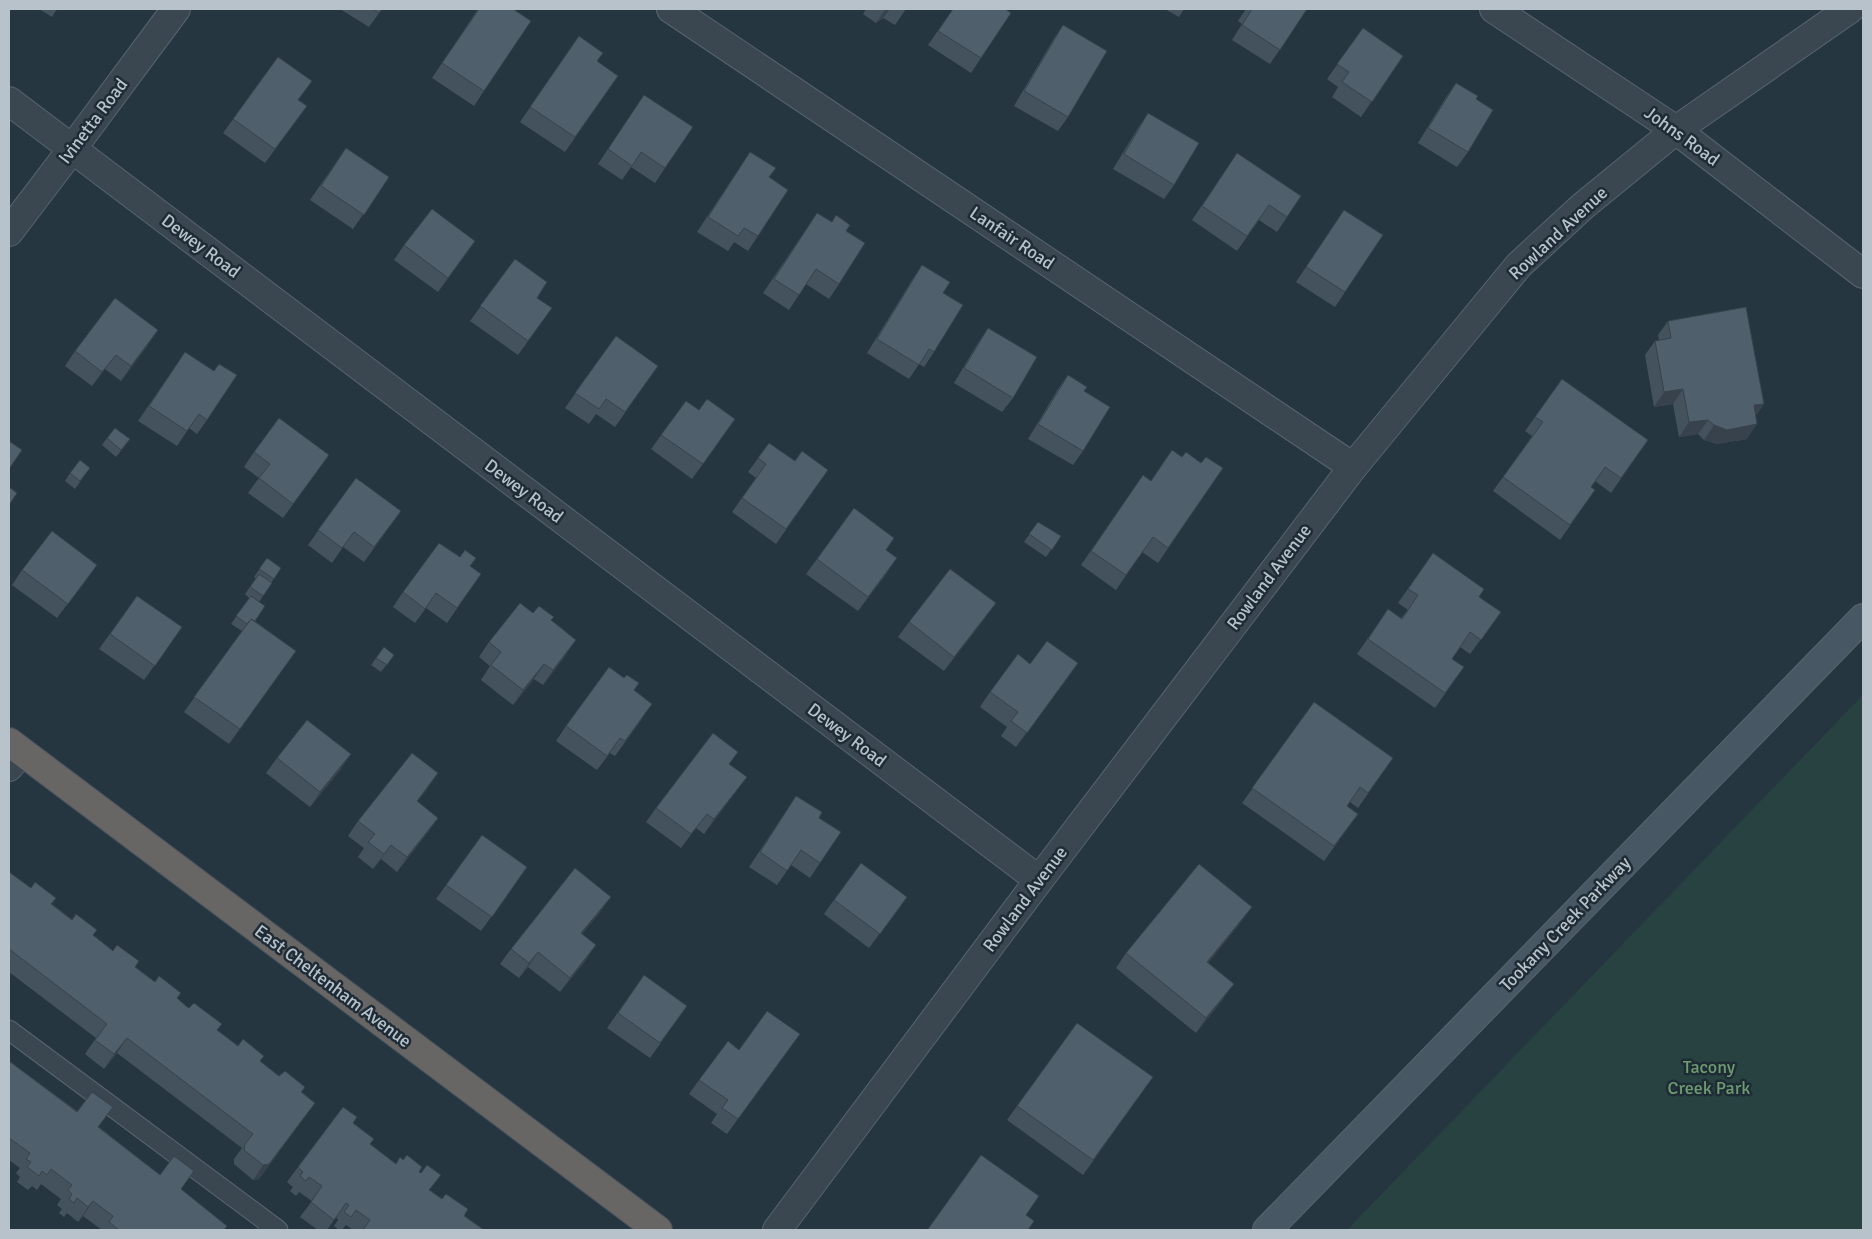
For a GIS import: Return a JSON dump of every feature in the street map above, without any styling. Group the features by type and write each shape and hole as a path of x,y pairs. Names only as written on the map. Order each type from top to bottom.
{"highway":[{"name":"East Cheltenham Avenue","path":"13,754 658,1230"}],"main road":[{"name":"Tookany Creek Parkway","path":"1267,1230 1863,618"}],"street":[{"name":"Ivinetta Road","path":"9,232 176,9"},
{"name":"Lanfair Road","path":"671,9 1353,466"},
{"name":"Johns Road","path":"1494,9 1676,130 1863,274"},
{"name":"Rowland Avenue","path":"777,1230 1353,466 1519,264 1583,206 1676,130 1850,9"},
{"name":"Dewey Road","path":"9,101 1039,880"}],"lane":[{"path":"9,1030 278,1230"}],"green space":[{"name":"Tacony Creek Park","path":"1863,695 1863,1230 1347,1230"}],"building":[{"path":"373,9 382,9 379,13"},
{"path":"479,9 513,9 531,21 484,91 442,63"},
{"path":"953,9 1005,9 1011,13 981,58 938,31"},
{"path":"1252,9 1307,9 1280,50 1242,25"},
{"path":"1063,25 1107,51 1068,117 1024,91"},
{"path":"1363,28 1403,56 1372,102 1342,82 1349,72 1337,64"},
{"path":"579,36 603,53 597,61 618,76 575,137 530,107"},
{"path":"278,57 312,81 298,100 307,106 275,149 233,119"},
{"path":"1456,83 1478,96 1476,99 1493,110 1468,152 1428,128"},
{"path":"644,95 693,127 665,168 641,152 632,166 608,149"},
{"path":"1148,113 1199,143 1174,185 1124,154"},
{"path":"346,148 389,177 364,215 321,186"},
{"path":"750,152 776,168 769,177 788,190 758,236 744,228 738,236 708,217"},
{"path":"1237,153 1301,196 1287,217 1269,205 1247,236 1202,206"},
{"path":"432,209 475,241 448,278 404,245"},
{"path":"1344,210 1383,235 1345,292 1306,267"},
{"path":"817,213 832,222 836,215 850,225 846,231 865,243 839,284 816,269 799,295 774,279"},
{"path":"515,259 547,282 537,298 552,308 528,341 480,306"},
{"path":"922,265 950,282 943,293 963,305 934,352 929,349 919,365 877,339"},
{"path":"115,298 158,330 131,366 116,355 102,372 75,351"},
{"path":"1746,307 1764,404 1754,405 1757,424 1727,430 1714,425 1708,420 1689,422 1683,389 1664,392 1655,341 1671,338 1668,321"},
{"path":"988,328 1037,357 1013,398 964,368"},
{"path":"616,336 658,366 625,412 606,399 599,409 575,393"},
{"path":"185,352 214,371 219,364 237,375 207,420 199,414 187,431 149,406"},
{"path":"1068,375 1087,387 1084,391 1110,407 1083,451 1038,424"},
{"path":"1562,379 1648,440 1621,478 1605,467 1591,487 1595,490 1570,525 1503,477 1543,422 1535,417"},
{"path":"707,399 735,419 703,464 661,435 686,401 699,410"},
{"path":"279,418 329,455 293,504 259,478 270,464 254,452"},
{"path":"115,428 130,439 121,450 107,438"},
{"path":"9,441 22,450 9,469"},
{"path":"769,443 795,461 802,451 828,470 786,529 742,498 766,464 758,458"},
{"path":"1172,450 1182,457 1186,452 1201,463 1206,457 1223,468 1168,548 1153,537 1126,575 1091,551 1143,475 1151,481"},
{"path":"80,460 90,468 80,481 70,473"},
{"path":"356,478 401,511 374,547 354,532 342,548 318,530"},
{"path":"9,487 17,493 9,505"},
{"path":"854,508 894,538 886,550 897,558 868,597 817,559"},
{"path":"1038,522 1061,536 1052,550 1029,534"},
{"path":"52,531 97,565 68,604 22,570"},
{"path":"439,543 460,557 465,550 476,558 470,566 481,574 457,608 436,593 425,609 403,592"},
{"path":"1433,553 1484,589 1479,597 1501,612 1481,640 1470,632 1452,659 1464,667 1445,693 1368,639 1388,609 1402,619 1418,595 1408,589"},
{"path":"267,558 281,568 274,579 259,569"},
{"path":"950,569 996,603 954,657 909,622"},
{"path":"259,574 272,583 263,596 250,587"},
{"path":"137,596 182,627 155,666 110,634"},
{"path":"251,596 265,606 255,621 251,619 247,624 236,616"},
{"path":"520,603 533,613 539,606 554,617 551,620 576,640 553,670 544,664 523,690 491,665 501,652 489,642"},
{"path":"251,619 296,651 240,729 194,697"},
{"path":"1047,641 1078,663 1027,733 1011,721 1018,712 990,692 1018,654 1030,664"},
{"path":"384,647 394,655 387,665 376,658"},
{"path":"609,667 624,678 627,675 639,683 634,690 652,704 625,741 620,738 607,756 566,726"},
{"path":"1314,702 1393,758 1368,793 1360,787 1347,806 1358,814 1334,846 1252,788"},
{"path":"307,720 351,754 320,792 277,758"},
{"path":"713,733 738,752 729,764 747,777 714,819 707,814 691,834 656,808"},
{"path":"412,753 438,773 417,801 438,818 407,857 391,845 384,854 368,842 375,834 358,821"},
{"path":"796,796 822,812 819,818 841,832 820,863 801,850 787,871 760,852"},
{"path":"482,835 527,867 492,917 446,885"},
{"path":"861,863 907,897 880,934 834,900"},
{"path":"1199,864 1252,907 1207,962 1234,984 1206,1018 1126,953"},
{"path":"575,868 611,897 581,933 596,945 570,978 538,952 529,963 511,949"},
{"path":"9,872 31,888 35,882 56,898 51,904 72,920 76,914 97,930 93,935 113,951 117,945 139,961 135,967 155,982 159,976 181,993 177,998 186,1006 189,1008 194,1003 222,1024 217,1030 238,1046 243,1039 264,1056 260,1061 279,1076 285,1071 305,1087 301,1092 315,1103 269,1164 263,1165 244,1150 245,1144 253,1134 127,1038 114,1054 95,1040 107,1024 9,949"},
{"path":"644,975 687,1006 660,1043 618,1013"},
{"path":"767,1011 800,1034 738,1119 722,1108 728,1100 699,1080 728,1041 739,1050"},
{"path":"1077,1023 1153,1077 1093,1160 1017,1106"},
{"path":"9,1061 77,1112 92,1092 113,1107 98,1127 160,1175 174,1156 194,1171 181,1189 227,1226 224,1230 119,1230 109,1222 113,1216 93,1201 88,1207 77,1198 74,1203 69,1199 72,1194 68,1190 72,1185 51,1169 47,1175 42,1171 39,1176 27,1167 31,1162 26,1159 30,1153 9,1138"},
{"path":"343,1107 357,1117 353,1123 374,1139 370,1144 396,1164 400,1157 403,1160 407,1155 422,1167 419,1172 421,1173 427,1165 441,1175 429,1190 442,1199 446,1194 468,1209 464,1216 484,1230 363,1230 370,1220 356,1210 351,1217 344,1212 349,1205 346,1203 334,1220 311,1202 322,1186 309,1177 306,1181 300,1176 303,1172 298,1167"},
{"path":"981,1155 1039,1196 1026,1215 1034,1221 1028,1230 929,1230 928,1229"},
{"path":"265,1228 268,1230 254,1230 255,1229"}]}
